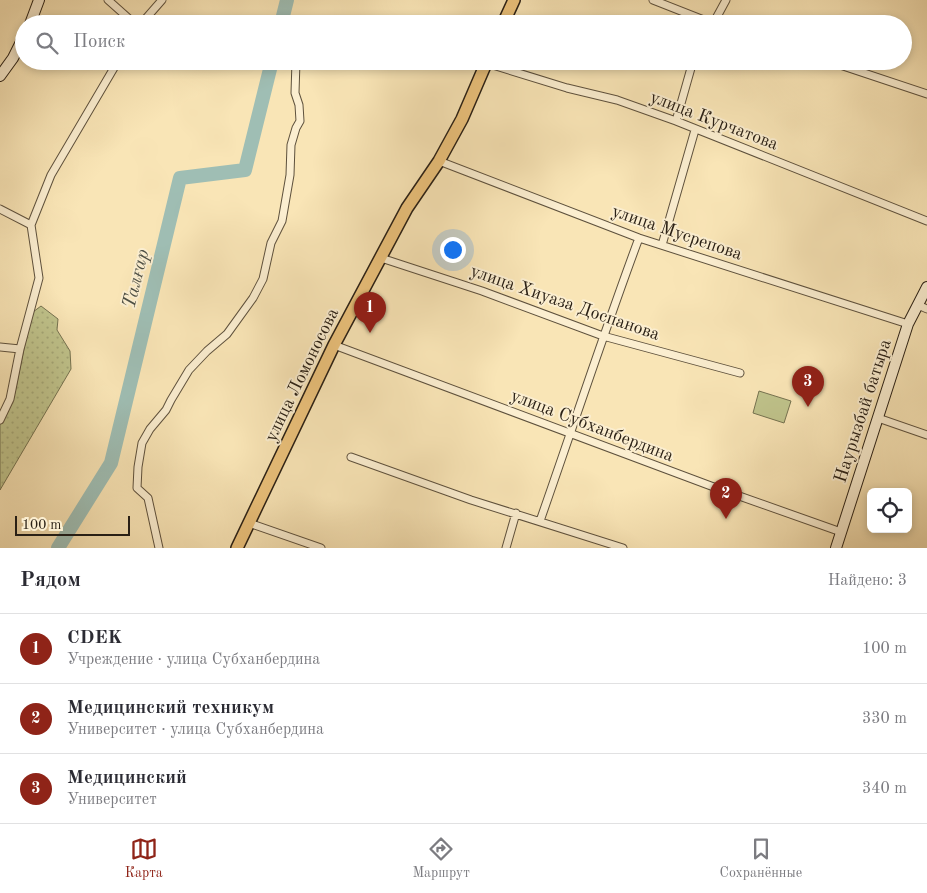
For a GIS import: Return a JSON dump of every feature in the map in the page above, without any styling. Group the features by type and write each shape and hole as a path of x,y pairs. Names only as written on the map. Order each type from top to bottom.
{"main road":[{"path":"33,15 39,0"},
{"path":"507,15 514,0"},
{"path":"0,76 15,54"},
{"name":"улица Ломоносова","path":"237,548 334,345 406,208 439,161 462,119 483,70"},
{"name":"Наурызбай батыра","path":"836,548 908,324 923,307 927,287"}],"street":[{"path":"108,0 125,15"},
{"path":"150,15 162,0"},
{"path":"653,0 687,15"},
{"path":"718,15 726,0"},
{"path":"0,420 10,399 20,349 38,278 32,225 51,175 113,70"},
{"path":"158,548 148,498 137,488 142,444 150,429 166,410 189,370 227,334 253,298 263,279 271,243 282,222 290,175 291,145 300,121 299,105 295,93 296,70"},
{"name":"улица Курчатова","path":"511,70 567,88 617,100 676,121 927,221"},
{"path":"676,121 690,70"},
{"path":"855,70 927,94"},
{"path":"662,245 695,130"},
{"name":"улица Мусрепова","path":"439,161 639,238 908,324"},
{"path":"0,209 32,225"},
{"path":"540,521 603,336 639,238"},
{"name":"улица Хиуаза Доспанова","path":"381,258 482,291 603,336 740,373"},
{"name":"улица Субханбердина","path":"334,345 840,532"},
{"path":"0,347 20,349"},
{"path":"878,418 927,435"},
{"path":"351,457 516,514 623,548"},
{"path":"506,548 516,514"},
{"path":"249,523 321,548"}],"green space":[{"path":"41,306 58,319 57,330 70,351 71,369 0,490 0,422 15,393 29,315"},
{"path":"759,391 791,401 784,423 753,413"}],"waterway":[{"name":"Талғар","path":"283,15 287,0"},
{"name":"Талғар","path":"58,548 111,463 180,178 245,170 270,70"}],"place":[{"name":"CDEK","path":"370,333"},
{"name":"Медицинский","path":"808,407"},
{"name":"Медицинский техникум","path":"726,519"}]}
